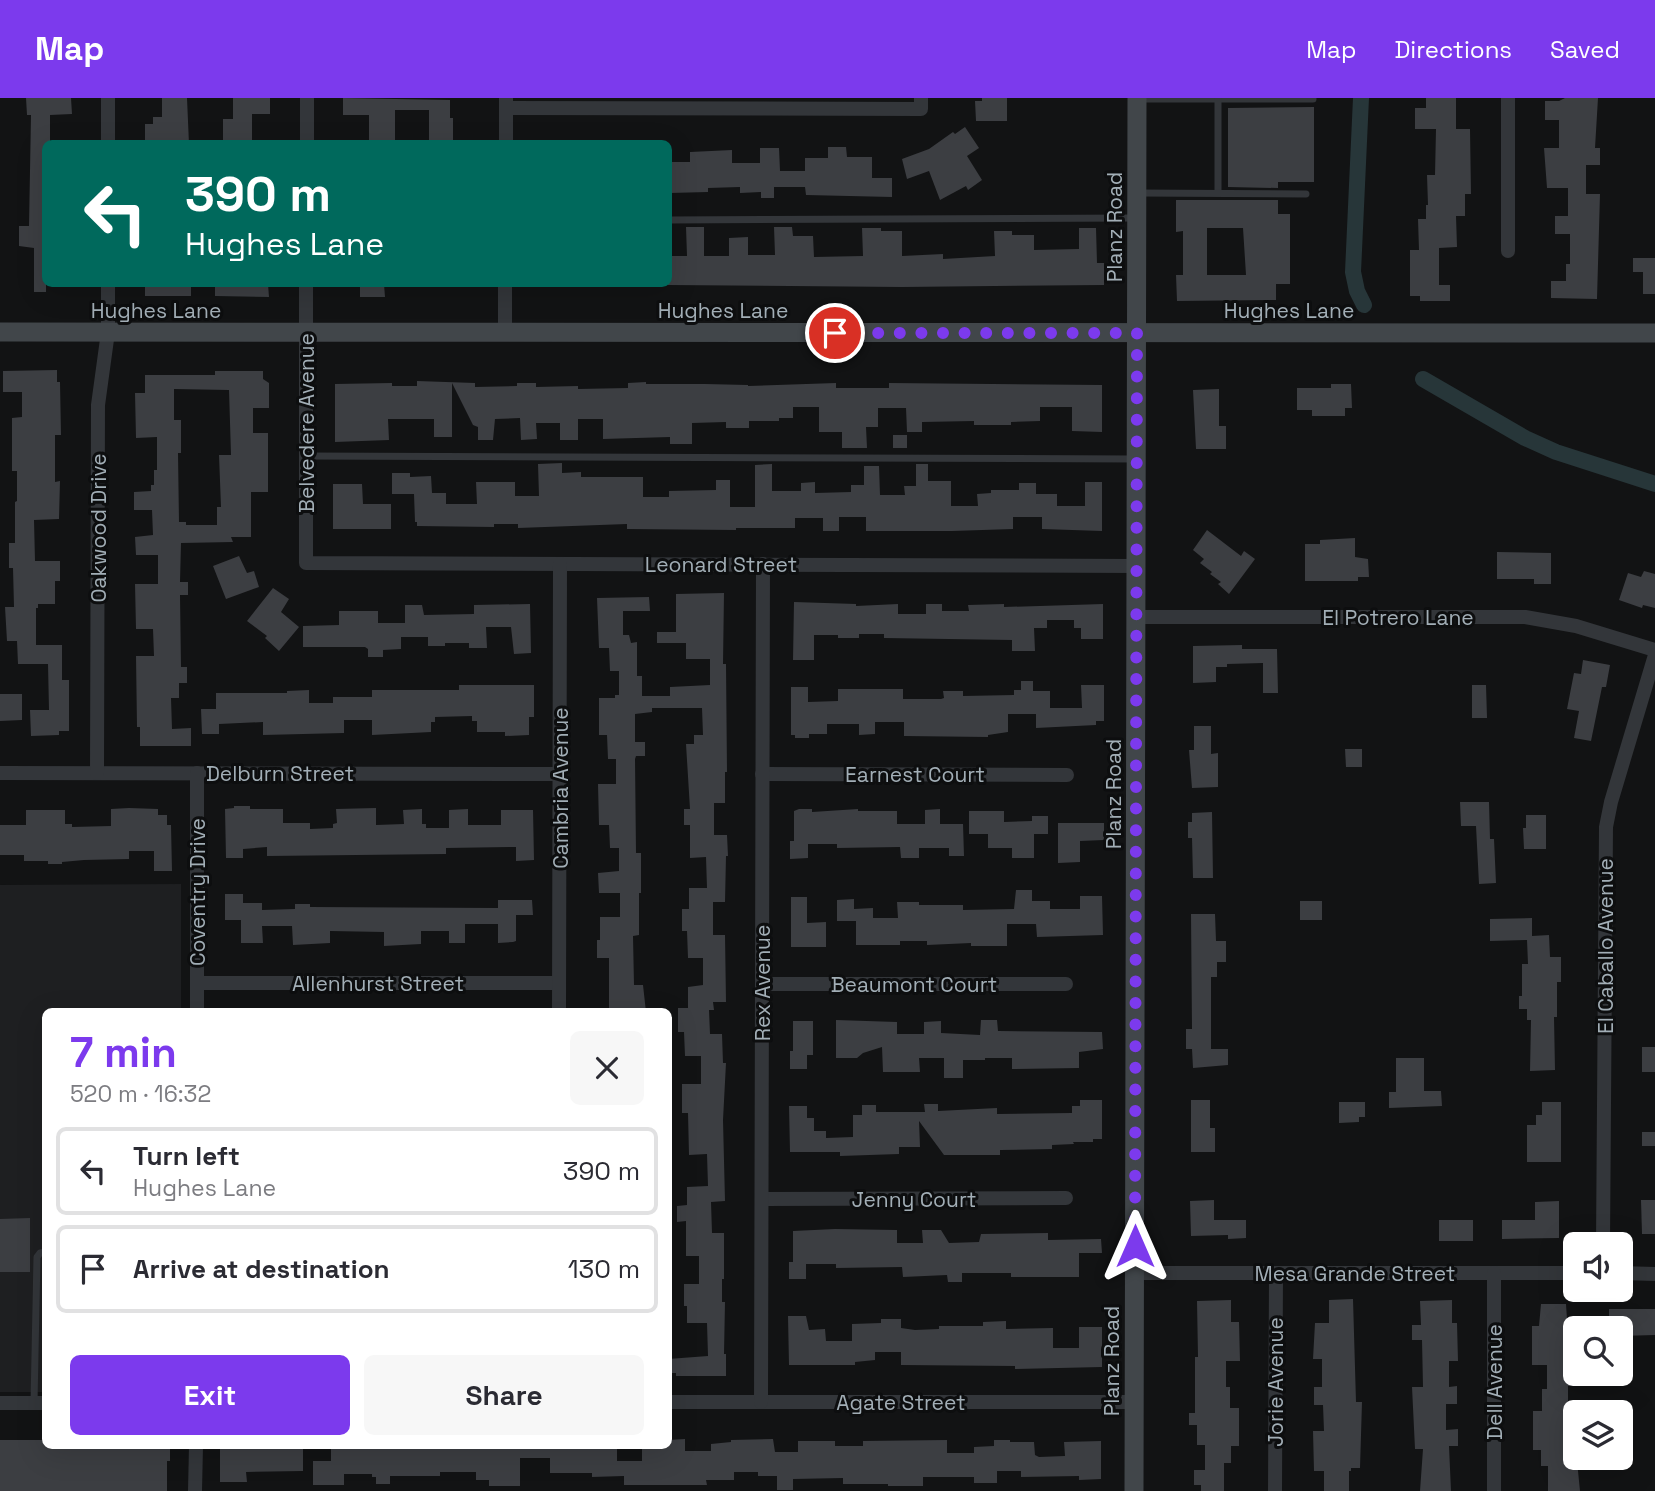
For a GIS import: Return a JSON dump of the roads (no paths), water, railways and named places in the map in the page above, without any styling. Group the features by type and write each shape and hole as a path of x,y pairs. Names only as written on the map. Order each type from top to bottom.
{"street":[{"path":"108,98 108,140"},
{"path":"307,98 307,140"},
{"path":"1508,98 1508,251"},
{"name":"Planz Road","path":"1134,1491 1137,99"},
{"path":"506,140 506,103 921,103"},
{"name":"Oakwood Drive","path":"97,773 98,405 108,332 108,287"},
{"name":"Belvedere Avenue","path":"306,287 306,563"},
{"path":"505,287 505,333"},
{"name":"Hughes Lane","path":"0,332 1655,333"},
{"name":"Leonard Street","path":"306,563 1136,566"},
{"name":"Cambria Avenue","path":"559,1008 561,564"},
{"name":"Rex Avenue","path":"761,1402 763,564"},
{"name":"El Potrero Lane","path":"1136,617 1525,617 1565,624 1655,652"},
{"name":"El Caballo Avenue","path":"1603,1232 1606,827 1655,652"},
{"name":"Delburn Street","path":"0,773 560,774"},
{"name":"Coventry Drive","path":"197,773 197,1008"},
{"name":"Earnest Court","path":"762,774 1067,775"},
{"name":"Allenhurst Street","path":"197,982 559,983"},
{"name":"Beaumont Court","path":"762,984 1066,984"},
{"name":"Jenny Court","path":"762,1199 1066,1198"},
{"name":"Mesa Grande Street","path":"1134,1273 1563,1273"},
{"name":"Jorie Avenue","path":"1275,1491 1276,1273"},
{"name":"Dell Avenue","path":"1494,1273 1494,1491"},
{"path":"1633,1273 1655,1274"},
{"name":"Agate Street","path":"672,1402 1134,1402"},
{"path":"0,1403 39,1403"},
{"path":"195,1449 195,1491"}],"lane":[{"path":"1137,99 1313,99"},
{"path":"1218,99 1219,193"},
{"path":"1137,193 1306,194"},
{"path":"672,220 1137,218"},
{"path":"306,456 1136,459"},
{"path":"39,1403 36,1374 37,1256 42,1253"},
{"path":"36,1374 42,1374"}],"waterway":[{"path":"1361,98 1353,272 1357,291 1364,305"},
{"path":"1423,379 1525,438 1556,452 1655,484"}]}
